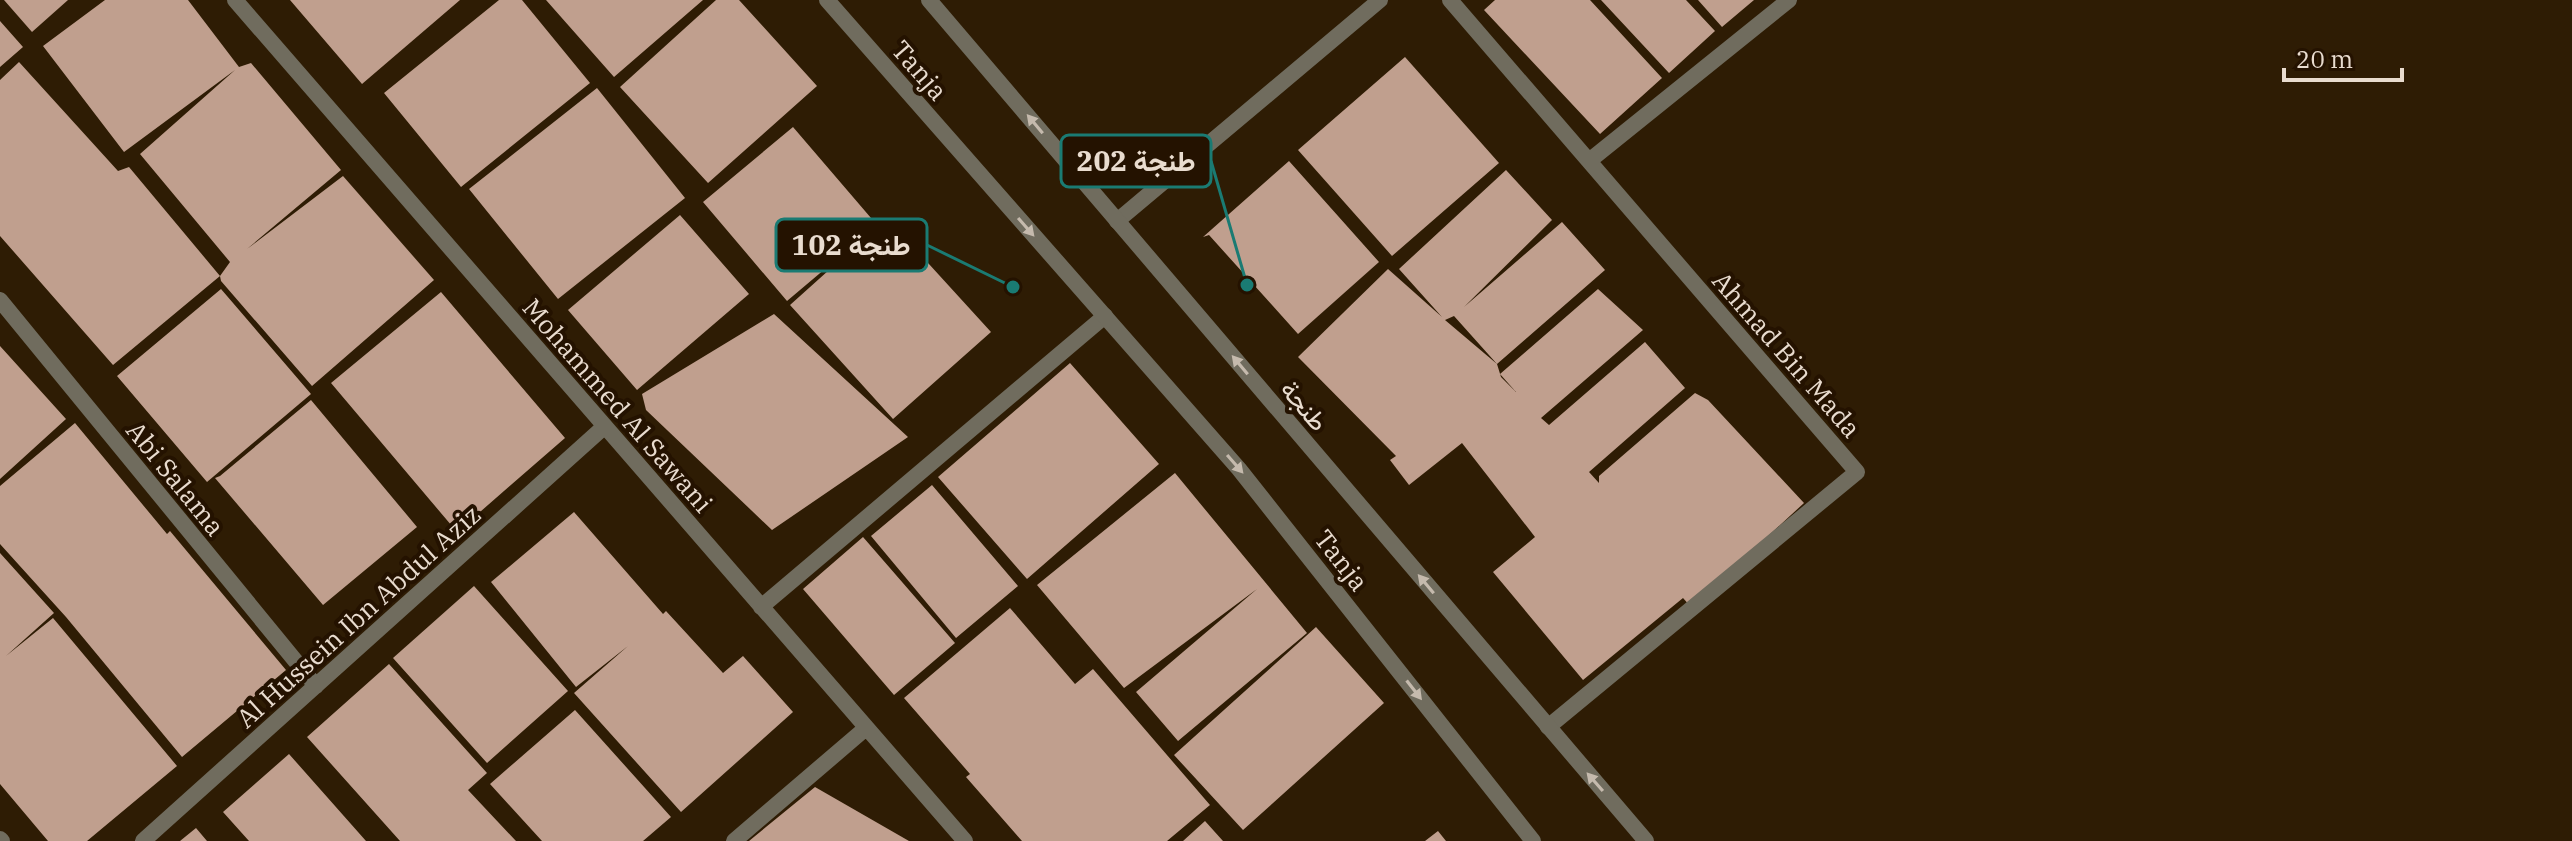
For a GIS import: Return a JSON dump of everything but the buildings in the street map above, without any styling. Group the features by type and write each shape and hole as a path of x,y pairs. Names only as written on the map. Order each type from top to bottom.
{"street":[{"name":"Mohammed Al Sawani","path":"235,0 965,841"},
{"name":"Tanja","path":"827,0 1239,469 1533,841"},
{"name":"طنجة","path":"929,0 1646,841"},
{"path":"1117,221 1380,0"},
{"name":"Ahmad Bin Mada","path":"1450,0 1857,472 1548,727"},
{"path":"1589,161 1789,0"},
{"name":"Abi Salama","path":"0,300 316,686"},
{"path":"761,607 1105,316"},
{"name":"Al Hussein Ibn Abdul Aziz","path":"143,841 605,426"},
{"path":"734,841 866,728"}],"place":[{"name":"طنجة 202","path":"1247,285"},
{"name":"طنجة 102","path":"1013,287"}]}
